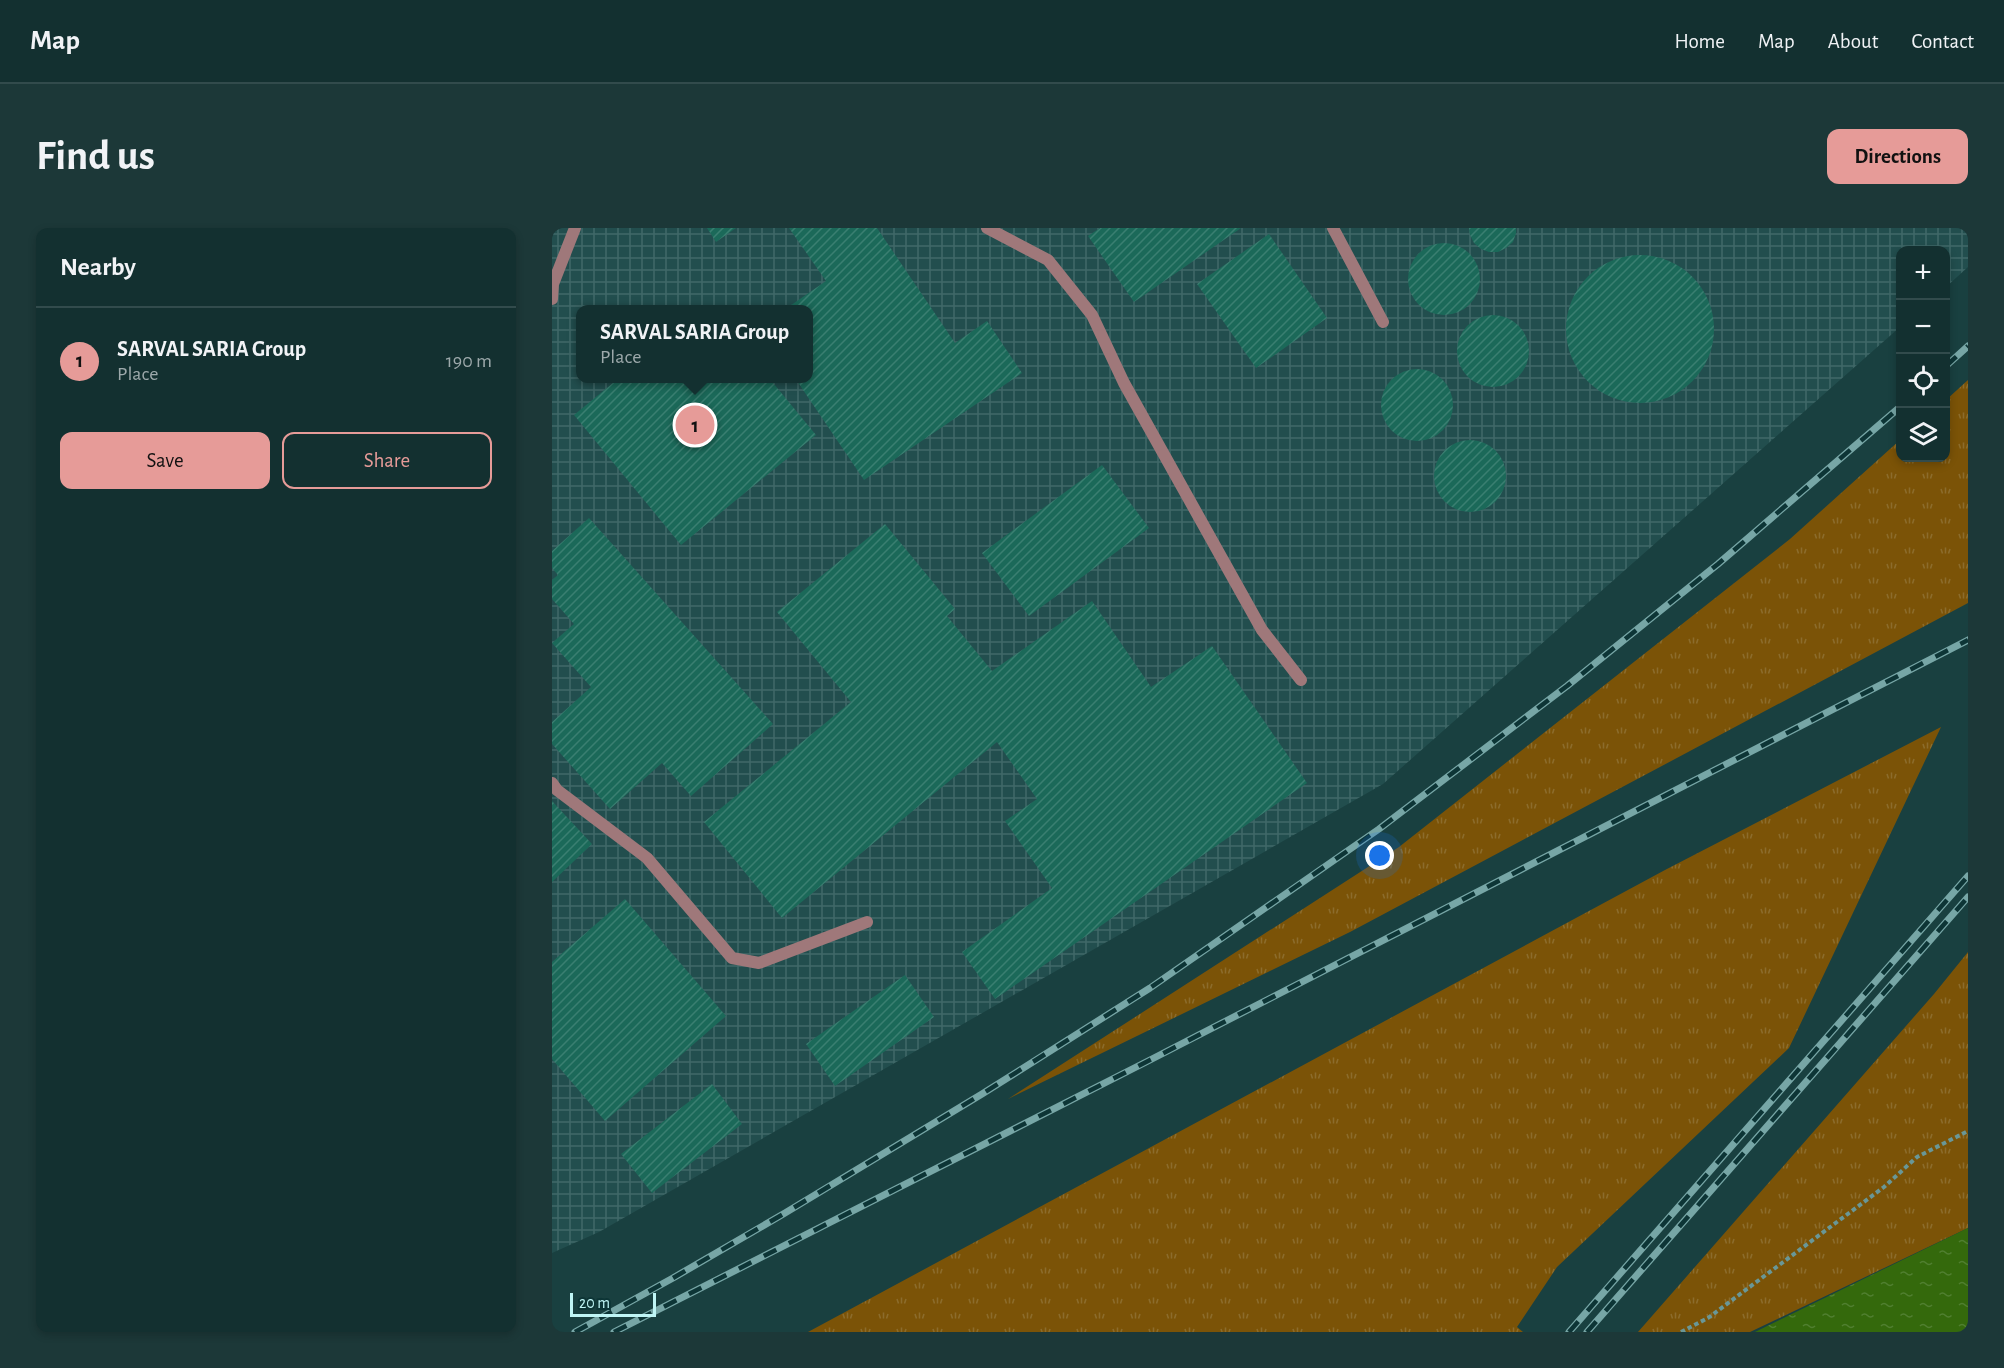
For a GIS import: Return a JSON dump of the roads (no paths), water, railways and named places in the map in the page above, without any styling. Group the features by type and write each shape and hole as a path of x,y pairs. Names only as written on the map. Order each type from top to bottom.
{"lane":[{"path":"552,299 553,284 575,228"},
{"path":"987,228 1048,260 1092,315 1124,382 1262,630 1301,680"},
{"path":"1334,228 1383,322"},
{"path":"552,783 556,790 647,858 732,958 759,963 867,922"}],"water":[{"path":"1968,1228 1968,1332 1755,1332"}],"railway":[{"path":"1950,362 1968,346"},
{"path":"575,1332 785,1213 982,1094 1150,988 1379,829 1567,686 1718,564 1899,408"},
{"path":"614,1332 1968,640"},
{"path":"1569,1332 1968,876"},
{"path":"1587,1332 1968,897"}],"place":[{"name":"SARVAL SARIA Group","path":"695,425"}]}
